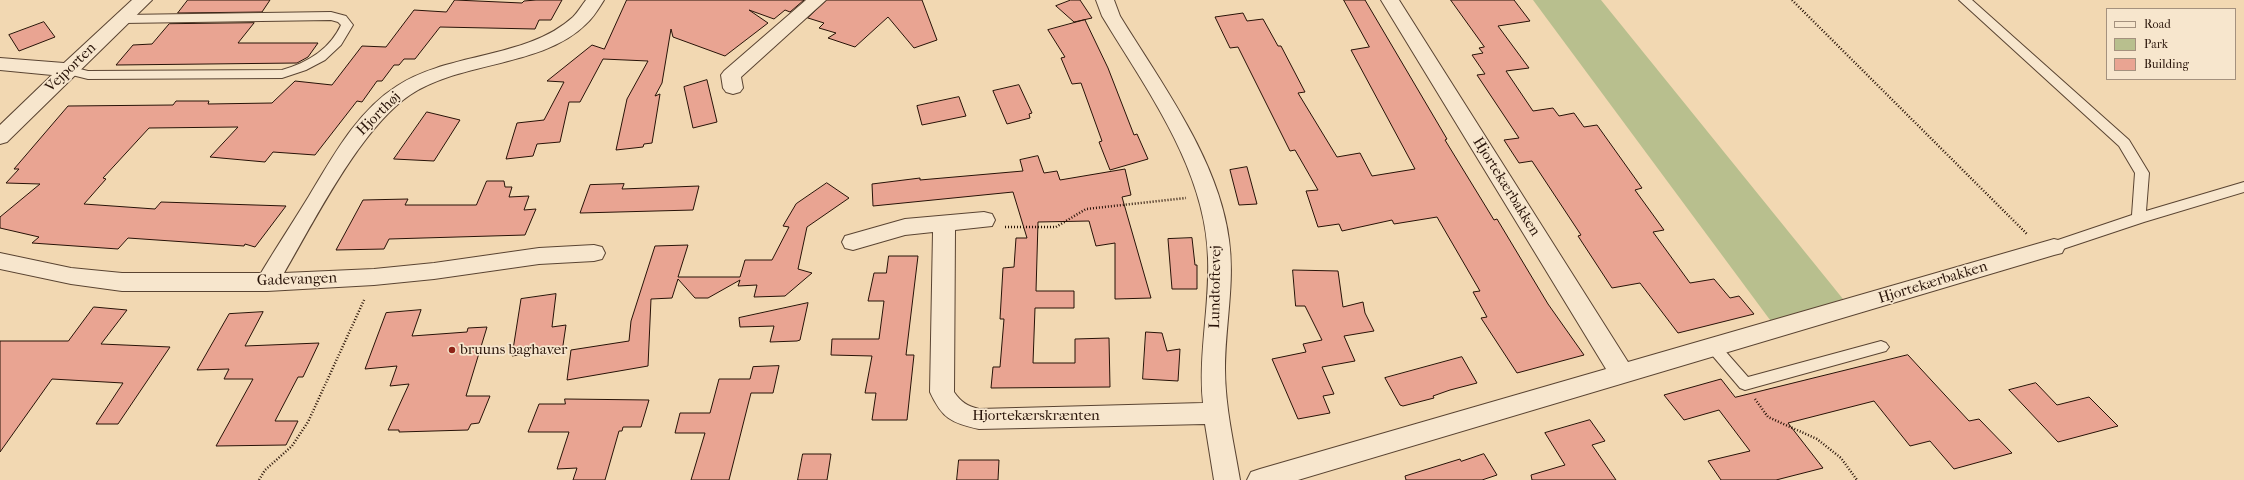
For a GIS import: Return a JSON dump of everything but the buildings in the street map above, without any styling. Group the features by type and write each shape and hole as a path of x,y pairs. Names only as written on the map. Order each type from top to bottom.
{"street":[{"name":"Vejporten","path":"0,137 68,70 143,0"},
{"name":"Hjorthøj","path":"267,282 355,139 380,109 404,90 430,76 456,67 523,51 556,36 578,21 595,0"},
{"path":"732,88 730,75 817,0"},
{"name":"Lundtoftevej","path":"1105,0 1111,16 1184,140 1203,180 1215,221 1220,263 1213,370 1216,413 1226,480"},
{"name":"Hjortekærbakken","path":"1390,0 1622,374"},
{"path":"0,64 68,70"},
{"path":"852,242 905,227 984,220"},
{"name":"Hjortekærskrænten","path":"944,223 942,392 948,405 961,415 979,419 1216,413"},
{"name":"Hjortekærbakken","path":"1260,480 2048,249"},
{"name":"Gadevangen","path":"0,261 71,276 122,282 267,282 374,277 434,271 540,256 594,253"}],"lane":[{"path":"1965,0 2124,143 2142,173 2139,218"},
{"path":"68,70 88,75 282,74 314,64 344,34 347,25 342,19 331,16 123,19"},
{"name":"Hjortekærbakken","path":"2048,249 2139,218 2244,187"},
{"path":"1714,348 1745,384 1881,347"}],"path":[{"path":"1792,0 2048,249"},
{"path":"984,220 994,227 1056,227 1086,209 1207,194"},
{"path":"259,480 265,470 292,446 308,422 374,277"},
{"path":"1745,384 1768,417 1817,439 1841,458 1857,480"}],"green space":[{"path":"1533,0 1601,0 1843,299 1773,324"}],"place":[{"name":"bruuns baghaver","path":"452,350"}]}
